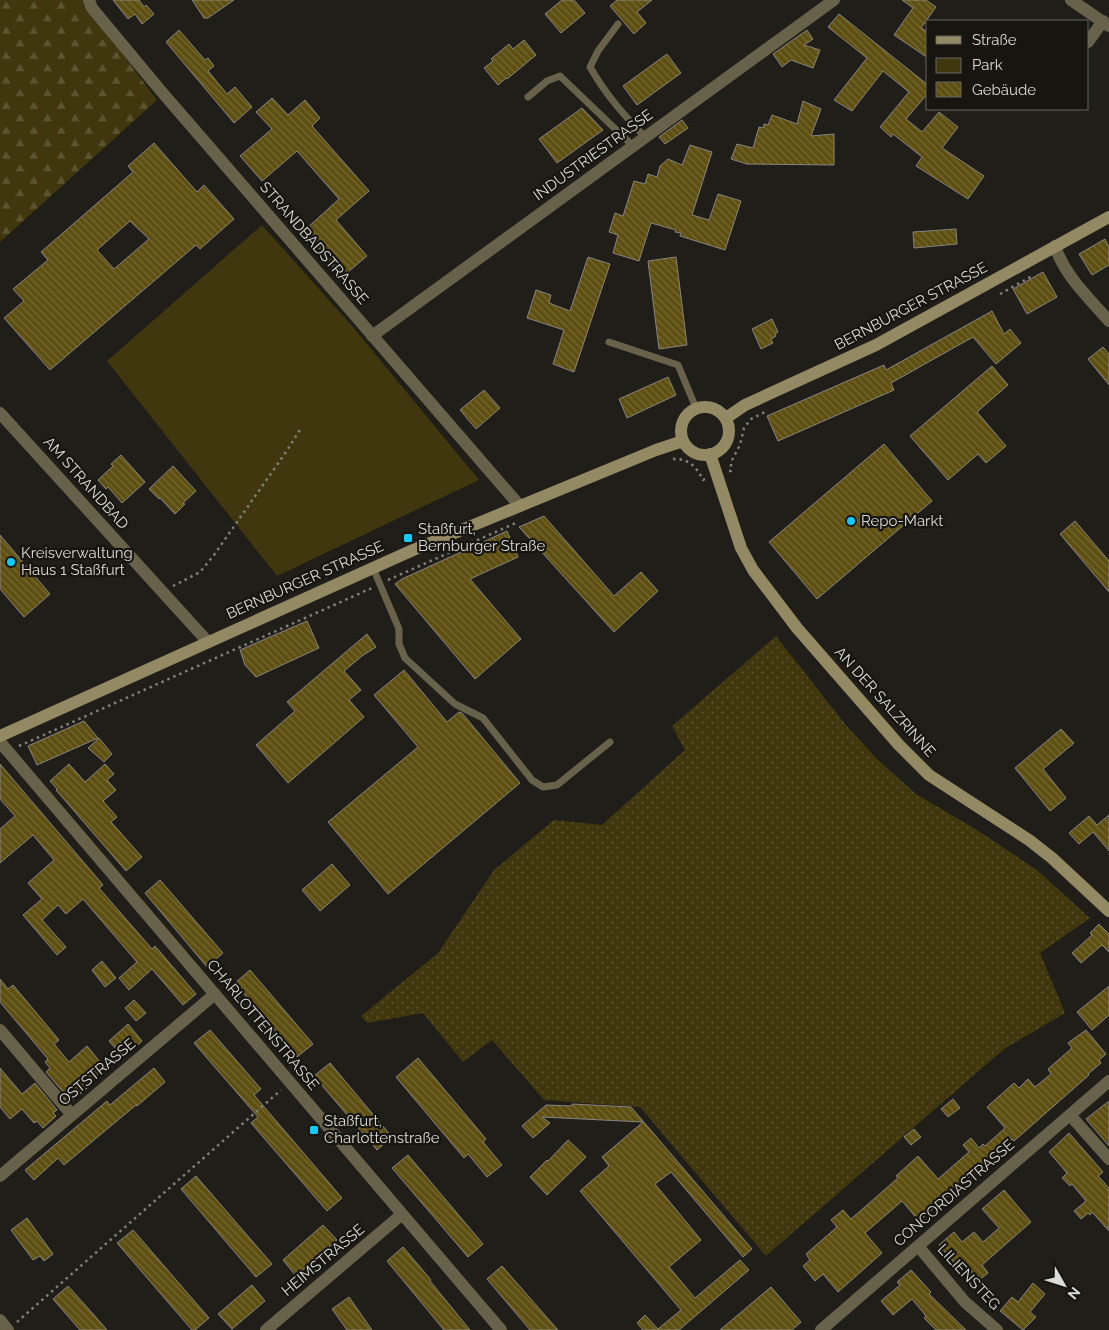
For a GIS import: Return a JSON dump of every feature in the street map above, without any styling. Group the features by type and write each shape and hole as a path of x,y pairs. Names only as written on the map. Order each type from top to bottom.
{"main road":[{"name":"BERNBURGER STRASSE","path":"726,418 745,405 876,346 1109,217"},
{"path":"709,407 722,413 726,418 729,425 727,440 717,452 704,455 692,451 683,441 681,434 684,418 696,408 709,407"},
{"name":"BERNBURGER STRASSE","path":"0,736 372,568 519,505 683,441"},
{"name":"AN DER SALZRINNE","path":"710,454 741,548 753,570 797,628 899,744 929,775 1037,846 1109,911"}],"street":[{"name":"STRANDBADSTRASSE","path":"89,0 92,8 161,91 519,505"},
{"name":"INDUSTRIESTRASSE","path":"372,336 834,0"},
{"path":"1071,0 1106,23 1089,41"},
{"path":"1055,246 1059,259 1078,286 1109,321"},
{"name":"AM STRANDBAD","path":"0,413 208,642"},
{"name":"CHARLOTTENSTRASSE","path":"4,746 401,1215 501,1330"},
{"name":"OSTSTRASSE","path":"0,1176 215,994"},
{"path":"0,1030 72,1115"},
{"name":"CONCORDIASTRASSE","path":"820,1330 1109,1081"},
{"path":"1070,1115 1109,1159"},
{"name":"HEIMSTRASSE","path":"266,1330 401,1215"},
{"name":"LILIENSTEG","path":"918,1246 965,1302 997,1330"},
{"path":"0,1320 12,1327"}],"lane":[{"path":"618,24 598,51 590,67 604,91 625,117 645,137"},
{"path":"528,97 547,81 560,76 633,146"},
{"path":"609,342 678,365 696,408"},
{"path":"372,568 399,629 399,644 405,658 454,704 483,718 532,780 543,787 557,785 610,742"}],"path":[{"path":"163,592 200,572 286,452 301,428"},
{"path":"670,459 680,459 690,463 697,469 703,480"},
{"path":"4,746 522,521"},
{"path":"12,1327 290,1082"}],"green space":[{"path":"0,0 82,0 157,100 0,242"},
{"path":"262,225 353,327 479,480 277,576 107,361"},
{"path":"776,636 845,724 877,759 916,794 977,830 1037,870 1090,918 1040,953 1065,1013 1004,1049 766,1256 640,1107 544,1100 492,1040 463,1062 423,1013 367,1023 361,1016 438,953 494,870 554,820 602,825 685,750 672,726"}],"building":[{"path":"113,0 139,0 144,7 146,5 154,14 142,24 135,14 128,19"},
{"path":"192,0 234,0 208,18 204,18"},
{"path":"562,0 574,0 585,13 561,33 545,14"},
{"path":"617,0 652,0 637,12 646,23 634,34 610,6"},
{"path":"902,0 926,0 936,7 921,28 926,31 926,57 894,35 913,8"},
{"path":"839,14 926,83 926,95 906,119 922,132 939,112 958,127 942,148 984,176 968,199 916,166 922,157 893,134 891,137 880,127 909,92 883,71 852,111 834,100 867,58 828,27"},
{"path":"179,30 205,60 208,58 214,66 208,71 227,94 235,87 252,107 234,123 166,42"},
{"path":"807,30 813,39 804,45 820,50 813,68 791,60 782,67 773,54"},
{"path":"524,40 536,55 498,85 484,68 493,61 491,59 509,44 513,49"},
{"path":"667,54 681,73 637,105 623,86"},
{"path":"272,98 288,115 305,100 320,118 312,126 369,191 336,220 367,256 342,277 321,253 323,252 311,241 306,229 339,199 297,151 262,181 240,156 272,129 256,112"},
{"path":"803,101 821,109 811,136 834,134 834,165 747,164 731,159 737,144 753,148 759,127 763,128 764,124 768,125 772,115 797,124"},
{"path":"582,108 603,130 557,163 539,139"},
{"path":"682,120 688,128 665,144 659,137"},
{"path":"154,143 197,192 204,185 234,219 200,249 196,245 50,370 4,318 24,301 13,289 48,260 41,252 133,172 128,166","holes":["130,221 149,239 114,269 97,250"]},
{"path":"690,145 712,152 692,215 709,220 718,194 741,201 725,250 680,236 681,233 675,232 676,230 651,223 639,261 613,253 618,235 609,232 615,213 623,216 634,181 645,184 648,174 657,177 660,166 668,159 682,165"},
{"path":"956,229 957,244 914,248 913,232"},
{"path":"1105,239 1109,247 1109,265 1092,275 1079,254"},
{"path":"588,257 610,264 574,372 553,364 564,330 527,318 536,290 551,295 549,303 570,311"},
{"path":"676,257 687,345 659,349 648,261"},
{"path":"1043,272 1057,297 1027,314 1013,289"},
{"path":"992,311 1004,334 1010,329 1021,343 996,364 973,337 891,383 894,390 778,441 767,416 884,365 886,370"},
{"path":"772,319 778,332 771,339 773,343 761,349 752,329"},
{"path":"1103,347 1109,354 1109,385 1088,359"},
{"path":"992,366 1008,385 977,412 1006,446 986,463 978,454 948,480 910,436"},
{"path":"668,377 676,395 627,418 619,399"},
{"path":"484,390 500,408 476,429 460,410"},
{"name":"Repo-Markt","path":"884,444 932,501 817,599 769,542"},
{"path":"121,455 145,482 122,503 108,487 106,489 98,480 113,466 111,464"},
{"path":"173,466 196,491 183,503 185,504 175,514 149,489"},
{"path":"544,516 614,596 641,572 658,591 614,632 519,527"},
{"path":"1075,521 1109,561 1109,592 1060,534"},
{"path":"507,531 518,557 470,579 521,639 475,679 395,584 402,579"},
{"name":"Kreisverwaltung Haus 1 Staßfurt","path":"0,535 50,594 24,617 0,589"},
{"path":"307,621 319,648 256,677 245,665 240,650"},
{"path":"367,634 376,647 344,671 361,690 349,700 364,717 288,783 256,745 295,711 287,702"},
{"path":"404,670 447,722 459,712 462,713 520,783 388,894 328,822 418,747 374,695"},
{"path":"84,721 98,738 37,765 28,746"},
{"path":"1061,729 1074,743 1043,769 1066,798 1050,811 1015,768"},
{"path":"99,738 112,754 104,762 88,748"},
{"path":"0,764 103,885 99,888 152,949 155,946 196,994 183,1005 152,969 129,990 119,978 137,962 83,899 66,914 58,905 42,920 66,947 57,955 23,915 42,899 28,883 54,860 33,835 0,863 0,829 15,816 0,799"},
{"path":"69,764 85,782 105,764 114,774 107,780 116,790 103,801 117,817 111,822 142,857 126,871 50,781"},
{"path":"1109,815 1109,851 1093,832 1079,844 1069,833 1089,816 1097,825"},
{"path":"332,864 350,885 320,911 302,890"},
{"path":"160,880 223,953 207,967 145,893"},
{"path":"1099,924 1109,934 1109,952 1102,945 1081,963 1072,953 1092,935 1090,933"},
{"path":"102,961 116,978 105,987 92,970"},
{"path":"250,970 313,1044 297,1057 235,983"},
{"path":"0,979 8,989 13,985 59,1040 54,1044 69,1062 87,1046 105,1068 91,1080 93,1083 73,1100 71,1098 70,1100 46,1072 50,1068 45,1062 48,1059 0,1002"},
{"path":"1109,986 1109,1015 1092,1030 1077,1012"},
{"path":"134,1000 146,1013 136,1021 125,1008"},
{"path":"128,1024 142,1041 130,1052 126,1048 120,1054 109,1041"},
{"path":"210,1030 261,1089 254,1095 342,1198 327,1211 251,1123 258,1117 194,1043"},
{"path":"1086,1030 1106,1054 1099,1060 1101,1063 1089,1075 1014,1141 1012,1139 919,1221 902,1201 865,1233 882,1253 838,1292 823,1274 815,1281 803,1266 810,1260 806,1254 837,1227 831,1220 843,1210 851,1219 898,1178 896,1176 918,1156 938,1179 969,1152 963,1145 971,1138 979,1148 983,1144 985,1146 1005,1128 987,1107 1014,1083 1019,1088 1028,1079 1035,1087 1051,1074 1048,1069 1072,1048 1068,1043"},
{"path":"418,1058 486,1139 483,1142 502,1165 487,1177 468,1154 464,1158 396,1077"},
{"path":"330,1063 392,1137 377,1150 314,1076"},
{"path":"0,1068 22,1094 35,1083 57,1110 53,1113 56,1116 43,1128 37,1121 34,1123 22,1109 10,1119 0,1107"},
{"path":"154,1068 165,1082 64,1165 58,1158 34,1180 25,1170 107,1101 110,1105"},
{"path":"953,1099 960,1108 948,1117 941,1109"},
{"path":"1109,1101 1109,1146 1086,1119"},
{"path":"572,1104 631,1107 752,1249 743,1257 671,1172 655,1184 701,1240 669,1267 695,1298 740,1260 749,1270 679,1330 643,1330 637,1323 645,1315 658,1329 681,1310 580,1191 609,1166 602,1157 643,1122 542,1117 550,1123 533,1138 522,1126 546,1105 572,1106"},
{"path":"914,1129 921,1137 911,1145 904,1137"},
{"path":"1069,1133 1103,1172 1098,1176 1109,1188 1109,1231 1092,1212 1081,1219 1074,1211 1086,1201 1072,1184 1070,1186 1062,1178 1067,1173 1049,1152"},
{"path":"568,1140 586,1157 547,1195 530,1177"},
{"path":"408,1155 483,1244 468,1257 392,1168"},
{"path":"196,1176 272,1264 256,1277 181,1189"},
{"path":"1004,1190 1031,1222 982,1265 988,1273 973,1285 939,1245 954,1232 962,1242 974,1232 983,1242 999,1228 982,1209"},
{"path":"27,1218 53,1254 44,1261 40,1256 33,1260 11,1230"},
{"path":"323,1225 337,1240 296,1276 283,1260"},
{"path":"133,1230 209,1318 195,1330 192,1330 117,1243"},
{"path":"403,1247 470,1330 444,1330 387,1261"},
{"path":"502,1266 558,1330 530,1330 487,1279"},
{"path":"911,1270 931,1292 929,1294 966,1330 936,1330 924,1318 926,1316 912,1299 893,1315 881,1301 900,1285 897,1282"},
{"path":"1033,1283 1045,1294 1030,1312 1036,1317 1023,1330 1000,1311 1012,1297 1018,1302"},
{"path":"252,1285 265,1301 232,1329 218,1314"},
{"path":"68,1286 107,1330 80,1330 53,1299"},
{"path":"771,1287 801,1322 792,1330 720,1330"},
{"path":"349,1297 372,1330 347,1330 332,1309"}],"place":[{"name":"Repo-Markt","path":"851,521"},
{"name":"Staßfurt, Bernburger Straße","path":"408,538"},
{"name":"Kreisverwaltung Haus 1 Staßfurt","path":"11,562"},
{"name":"Staßfurt, Charlottenstraße","path":"314,1130"}]}
